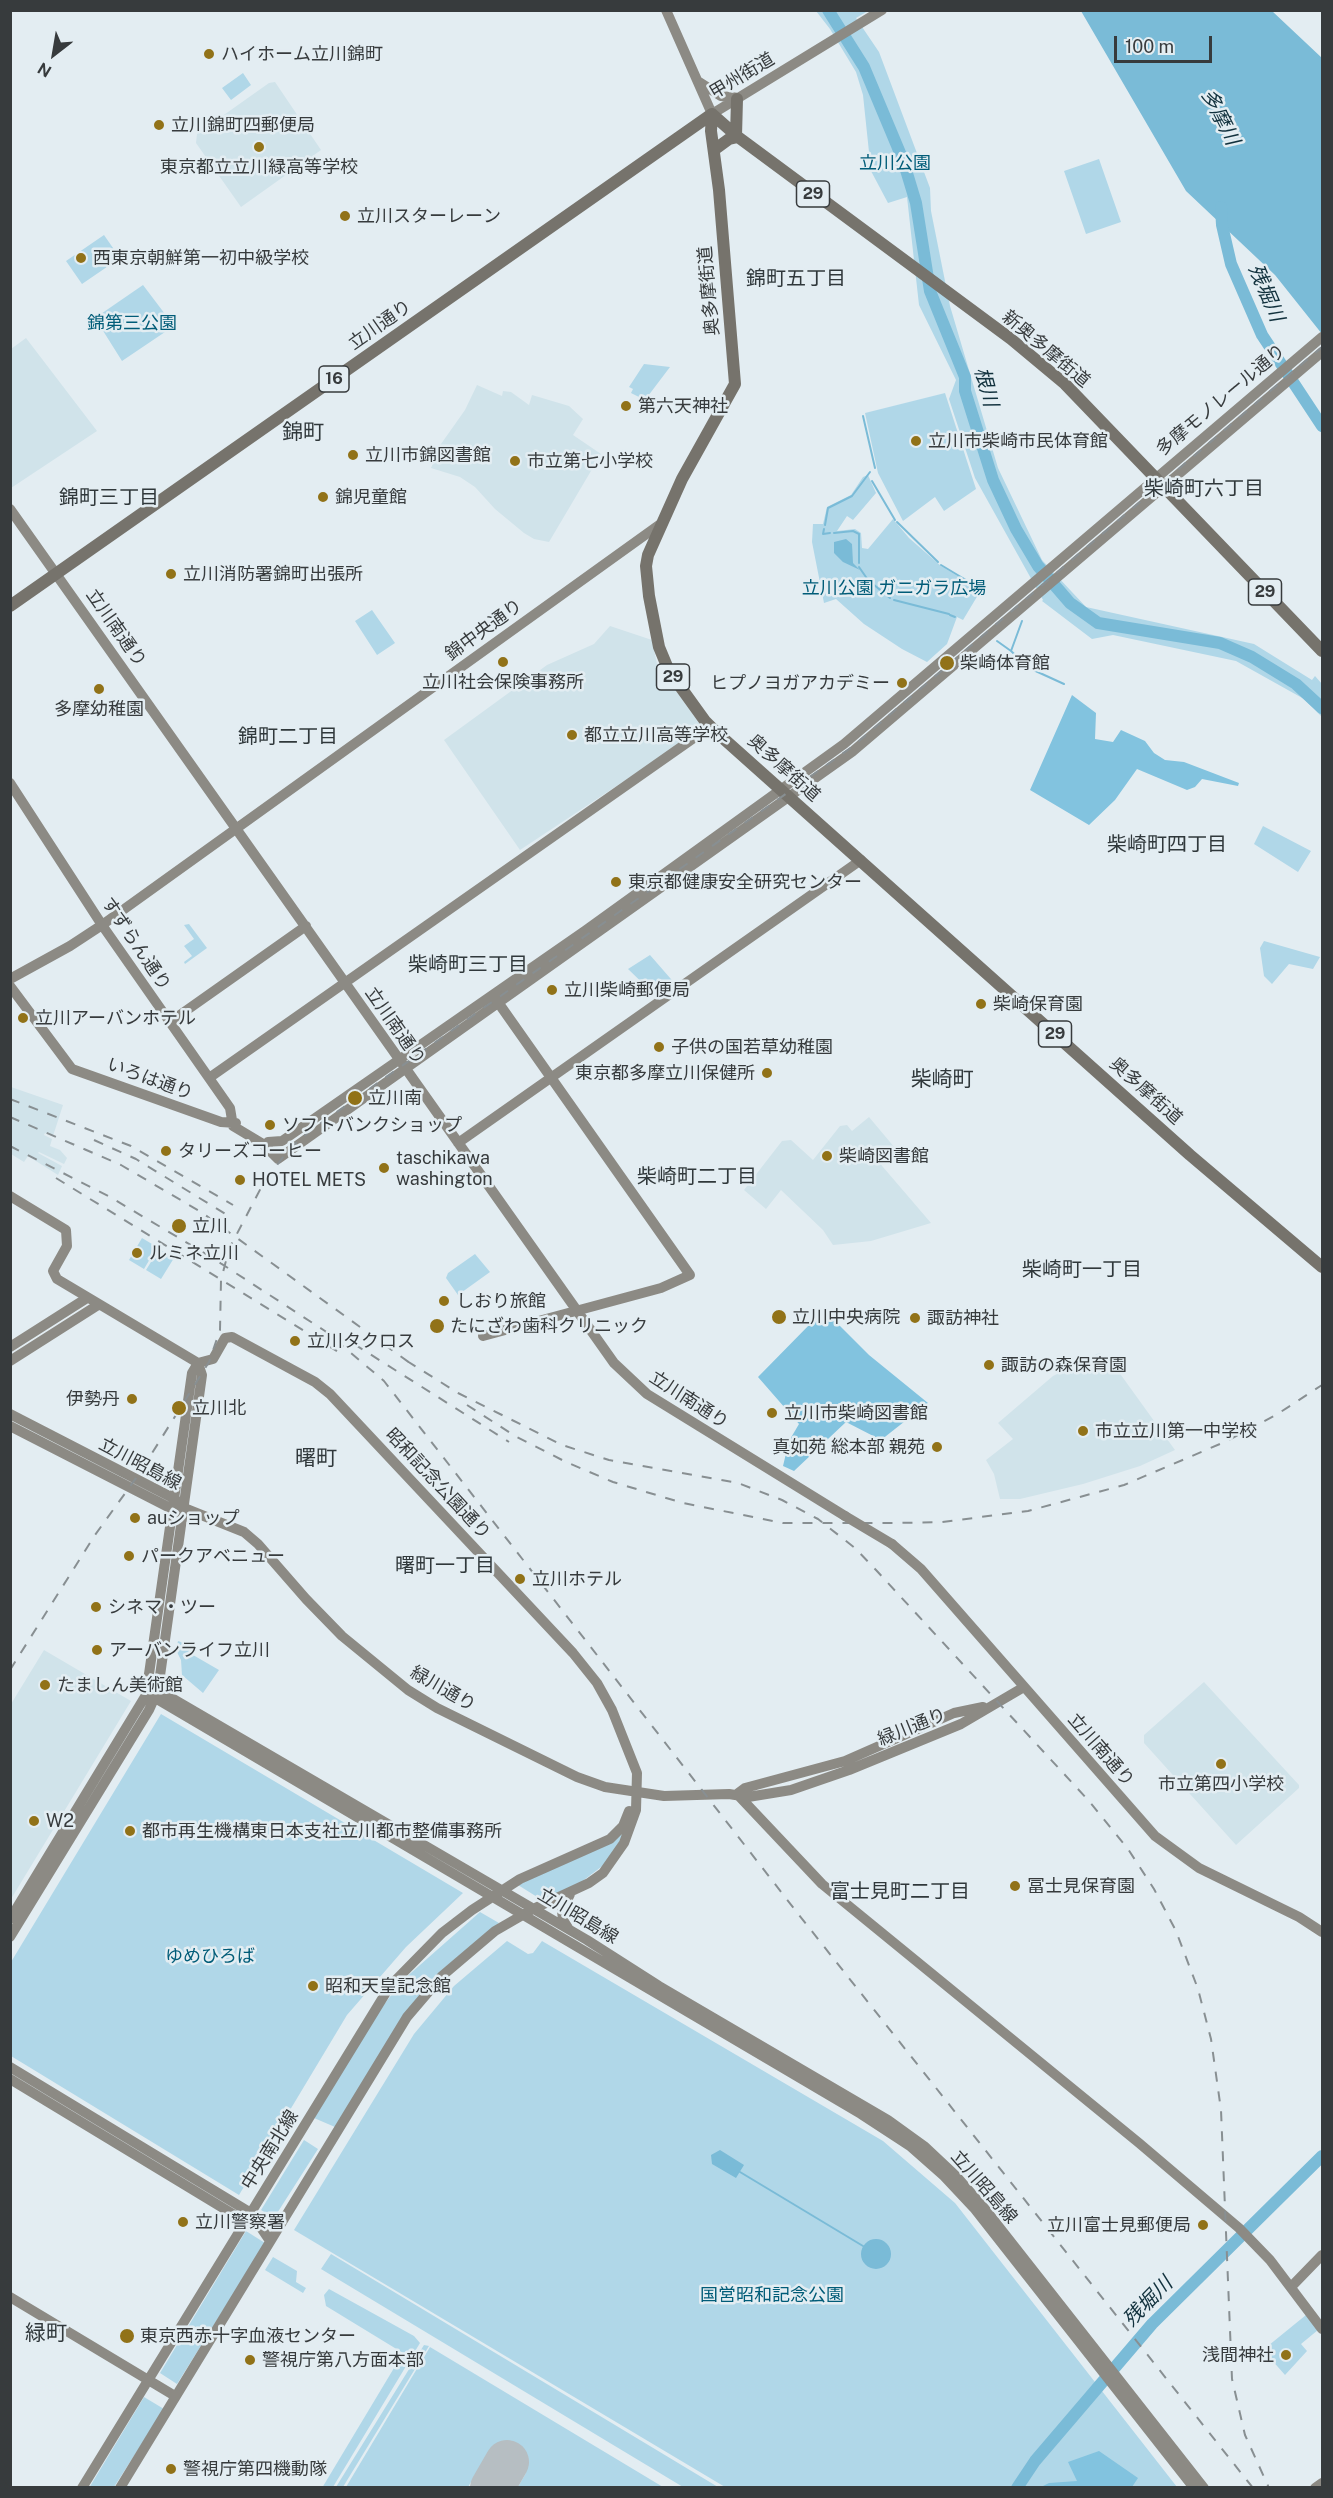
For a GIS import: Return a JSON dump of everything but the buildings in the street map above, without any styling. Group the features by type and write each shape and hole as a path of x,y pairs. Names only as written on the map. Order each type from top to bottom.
{"main road":[{"path":"714,150 737,136 738,99"},
{"name":"新奥多摩街道","path":"712,114 737,136 1022,348 1065,384 1323,651"},
{"name":"奥多摩街道","path":"712,114 735,384 730,389 659,525 649,549 646,566 659,647 673,678 711,726 786,794 1190,1155 1323,1267"},
{"name":"立川通り","path":"10,606 712,114"}],"street":[{"name":"甲州街道","path":"666,10 712,114 882,10"},
{"path":"697,80 714,93 738,99"},
{"name":"多摩モノレール通り","path":"786,794 1154,477 1323,337"},
{"name":"多摩モノレール通り","path":"786,794 852,752 1323,352"},
{"name":"立川南通り","path":"10,509 614,1363 640,1389 892,1544 921,1569 1143,1824 1166,1846 1198,1868 1299,1917 1323,1932"},
{"name":"錦中央通り","path":"238,829 659,525"},
{"path":"209,1078 711,726"},
{"name":"すずらん通り","path":"10,783 102,925 230,1108 231,1122"},
{"path":"278,1159 405,1070 495,998 586,930 786,794"},
{"path":"10,979 70,946 102,925 238,829"},
{"path":"458,1143 861,860"},
{"path":"170,1022 306,926"},
{"name":"いろは通り","path":"10,986 62,1059 72,1069 221,1122 231,1122"},
{"path":"268,1142 282,1141 398,1059 495,998"},
{"path":"483,1336 661,1288 690,1275 495,998"},
{"path":"231,1122 263,1144 278,1159"},
{"path":"231,1122 268,1142 276,1151 278,1159"},
{"path":"10,1196 66,1230 67,1246 53,1274 98,1305 198,1363 201,1375 178,1506"},
{"path":"10,1347 87,1298"},
{"path":"10,1361 98,1305"},
{"name":"昭和記念公園通り","path":"198,1363 213,1359 225,1338 232,1337 315,1382 330,1394 568,1647 597,1683 612,1710 635,1769 636,1794"},
{"name":"立川昭島線","path":"10,1414 178,1506"},
{"name":"立川昭島線","path":"10,1426 178,1506"},
{"name":"立川昭島線","path":"154,1693 178,1506"},
{"name":"緑川通り","path":"178,1506 233,1527 253,1539 342,1636 395,1680 423,1699 585,1781 636,1794 737,1794 748,1797 791,1790 849,1770 961,1724 1024,1687"},
{"path":"10,1919 154,1693"},
{"path":"10,1937 154,1693"},
{"name":"立川昭島線","path":"154,1693 501,1889 528,1912 876,2122 910,2146 964,2197 1204,2487"},
{"name":"立川昭島線","path":"154,1693 490,1897 569,1930 863,2105 924,2146 966,2186 1099,2361"},
{"path":"120,2487 407,2017 456,1964 495,1931 528,1912 570,1894 597,1879 615,1858 634,1820 636,1794"},
{"name":"中央南北線","path":"82,2487 390,1986 442,1933 501,1889 610,1839 625,1822 636,1794"},
{"path":"737,1794 822,1884 1139,2143 1239,2228 1291,2288 1323,2330"},
{"path":"569,1930 563,1920 562,1911 570,1894"},
{"path":"10,2067 249,2217 270,2241"},
{"path":"10,2079 249,2217"},
{"path":"1291,2288 1323,2255"},
{"path":"10,2297 175,2397"},
{"name":"立川昭島線","path":"1119,2386 1194,2487"},
{"path":"1315,2487 1323,2483"}],"shaded area":[{"name":"東京都立立川緑高等学校","path":"275,82 321,150 241,207 196,143 197,134 269,83"},
{"path":"26,338 97,431 11,488 11,349"},
{"name":"市立第七小学校","path":"477,385 502,396 503,391 511,392 529,405 532,395 569,406 583,419 573,435 601,454 549,542 534,539 524,533 495,509 475,487 460,477 431,468 441,444 465,410"},
{"name":"都立立川高等学校","path":"610,626 652,640 657,664 701,726 701,730 520,850 444,740 547,665 594,644"},
{"path":"1072,695 1096,713 1095,739 1113,742 1121,730 1145,741 1154,753 1165,760 1184,762 1239,783 1238,786 1202,779 1195,787 1187,790 1137,769 1115,800 1089,825 1030,790"},
{"path":"11,1087 63,1105 53,1136 45,1133 44,1135 52,1139 50,1146 60,1150 67,1158 64,1164 38,1153 62,1166 58,1175 28,1156 24,1162 11,1154"},
{"path":"869,1117 895,1148 877,1160 931,1223 871,1241 833,1245 823,1230 781,1190 766,1209 744,1190 782,1141 791,1140 813,1160 840,1126 847,1125 852,1131"},
{"path":"832,1318 869,1355 928,1403 881,1440 846,1422 794,1471 783,1466 789,1441 799,1424 758,1377 813,1321"},
{"name":"市立立川第一中学校","path":"1099,1353 1108,1357 1175,1450 1140,1466 1083,1484 1020,1499 1000,1499 994,1474 986,1460 1013,1439 998,1423 1053,1376"},
{"path":"44,1650 131,1701 11,1899 11,1704"},
{"name":"市立第四小学校","path":"1204,1682 1299,1785 1299,1788 1236,1845 1144,1743 1144,1735"},
{"path":"1099,2451 1138,2478 1132,2487 1041,2487 1049,2483 1077,2481 1068,2462"}],"green space":[{"name":"立川公園","path":"816,11 868,11 856,18 879,52 930,188 931,211 950,306 998,468 1042,560 1086,607 1254,644 1312,680 1315,676 1322,684 1322,717 1304,699 1236,661 1113,635 1092,639 1042,601 975,478 949,399 956,380 919,305 907,197 888,203 871,171 863,95 856,72 830,29"},
{"path":"243,73 251,85 231,100 222,88"},
{"path":"1099,159 1121,222 1086,234 1064,171"},
{"path":"104,235 120,258 82,284 66,261"},
{"name":"錦第三公園","path":"143,285 168,318 159,324 165,332 122,361 95,318"},
{"path":"644,364 670,367 645,400 631,393 633,389 629,387"},
{"name":"立川市柴崎市民体育館","path":"945,393 976,489 944,511 935,497 903,521 878,473 865,413"},
{"name":"立川公園 ガニガラ広場","path":"868,475 876,493 853,520 847,516 837,531 855,529 861,533 862,548 868,549 893,519 909,538 941,566 981,590 963,620 957,617 947,644 927,662 864,624 836,599 824,603 812,542 813,524 823,524 827,507 851,495 863,477"},
{"path":"372,610 395,643 377,655 355,621"},
{"path":"1263,826 1311,851 1298,872 1254,844"},
{"path":"189,924 207,948 185,964 184,962 192,956 184,946 194,939 184,925"},
{"path":"1264,941 1320,957 1313,969 1289,964 1272,984 1264,976 1260,948"},
{"path":"650,955 677,986 659,999 628,969"},
{"path":"142,1238 157,1247 144,1269 129,1260"},
{"path":"159,1249 174,1258 161,1279 146,1270"},
{"path":"475,1254 490,1272 458,1295 446,1278 448,1273"},
{"path":"178,1641 195,1650 193,1655 219,1670 203,1693 182,1675 181,1660 176,1650"},
{"name":"ゆめひろば","path":"161,1714 463,1893 406,1947 347,2015 239,2195 11,2056 11,1962"},
{"path":"626,1832 605,1864 580,1883 542,1900 518,1885"},
{"path":"480,1912 499,1923 442,1970 335,2127 314,2118 375,2016 403,1980"},
{"name":"国営昭和記念公園","path":"507,1941 528,1954 533,1953 542,1941 883,2141 955,2203 1177,2487 725,2487 294,2230 414,2034 454,1986"},
{"path":"304,2140 318,2149 274,2218 261,2210"},
{"path":"246,2231 265,2243 177,2384 160,2373"},
{"path":"331,2254 718,2487 683,2487 321,2269"},
{"path":"273,2257 297,2271 296,2282 306,2288 303,2293 265,2270"},
{"path":"329,2289 414,2336 420,2343 333,2487 322,2488 403,2353 326,2306 324,2295"},
{"path":"1306,2315 1318,2330 1301,2344 1307,2351 1285,2375 1263,2350"},
{"path":"424,2345 429,2346 343,2487 336,2487"},
{"path":"430,2347 663,2487 518,2487 526,2473 490,2451 468,2487 346,2487"},
{"path":"144,2397 164,2409 114,2487 89,2488"}],"water":[{"name":"多摩川","path":"1081,11 1272,11 1322,58 1322,334 1275,275 1186,191"},
{"path":"846,539 852,544 853,563 860,570 843,562 834,553 834,542"},
{"path":"720,2150 744,2165 736,2178 712,2164 711,2155"},
{"path":"876,2239 887,2243 891,2254 887,2265 876,2269 865,2265 861,2254 865,2243"}],"waterway":[{"name":"根川","path":"828,10 864,67 903,160 916,203 930,291 965,377 965,391 993,480 1016,529 1038,566 1070,603 1098,623 1220,643 1252,657 1296,684 1322,708"},
{"name":"残堀川","path":"1221,207 1222,225 1231,264 1262,335 1322,426"},
{"path":"863,416 875,468"},
{"path":"825,525 828,508 852,496 870,472"},
{"path":"872,481 895,520"},
{"path":"897,522 938,562"},
{"path":"824,529 823,534 830,533"},
{"path":"834,533 853,531 859,534 859,563"},
{"path":"941,565 981,589"},
{"path":"859,567 868,580 890,598"},
{"path":"894,600 949,614"},
{"path":"950,615 955,617"},
{"path":"1022,621 1011,651 1029,668 1064,684"},
{"path":"997,641 1011,651"},
{"name":"残堀川","path":"1017,2488 1035,2461 1152,2324 1322,2156"},
{"path":"740,2172 863,2246"}],"runway":[{"path":"492,2488 507,2462"}],"railway":[{"path":"10,1670 95,1535 139,1474 209,1362 220,1330 221,1280 229,1249 263,1184 289,1149 310,1131 852,747 1322,347"},
{"path":"10,1099 131,1146 233,1205"},
{"path":"10,1117 121,1165 201,1212 414,1366"},
{"path":"94,1140 136,1159 227,1215"},
{"path":"10,1146 110,1197 211,1257 325,1331 384,1381 799,1915 1253,2488"},
{"path":"56,1178 345,1356"},
{"path":"354,1344 509,1442"},
{"path":"407,1361 458,1393 562,1445 609,1460 738,1483 782,1500 818,1519 855,1548 876,1570 1089,1801 1128,1849 1154,1889 1176,1931 1198,1989 1211,2039 1221,2110 1232,2379 1245,2435 1269,2488"},
{"path":"467,1405 515,1436 566,1462 613,1482 683,1503 783,1523 942,1522 1028,1511 1124,1485 1227,1441 1276,1415 1322,1385"}],"place":[{"name":"ハイホーム立川錦町","path":"209,54"},
{"name":"立川錦町四郵便局","path":"159,125"},
{"name":"東京都立立川緑高等学校","path":"259,147"},
{"name":"立川スターレーン","path":"345,216"},
{"name":"西東京朝鮮第一初中級学校","path":"81,258"},
{"name":"第六天神社","path":"626,406"},
{"name":"立川市柴崎市民体育館","path":"916,441"},
{"name":"立川市錦図書館","path":"353,455"},
{"name":"市立第七小学校","path":"515,461"},
{"name":"錦児童館","path":"323,497"},
{"name":"立川消防署錦町出張所","path":"171,574"},
{"name":"立川社会保険事務所","path":"503,662"},
{"name":"柴崎体育館","path":"947,663"},
{"name":"ヒプノヨガアカデミー","path":"902,683"},
{"name":"多摩幼稚園","path":"99,689"},
{"name":"都立立川高等学校","path":"572,735"},
{"name":"東京都健康安全研究センター","path":"616,882"},
{"name":"立川柴崎郵便局","path":"552,990"},
{"name":"柴崎保育園","path":"981,1004"},
{"name":"立川アーバンホテル","path":"23,1018"},
{"name":"子供の国若草幼稚園","path":"659,1047"},
{"name":"東京都多摩立川保健所","path":"767,1073"},
{"name":"立川南","path":"355,1098"},
{"name":"ソフトバンクショップ","path":"270,1125"},
{"name":"タリーズコーヒー","path":"166,1151"},
{"name":"柴崎図書館","path":"827,1156"},
{"name":"taschikawa washington","path":"384,1168"},
{"name":"HOTEL METS","path":"240,1180"},
{"name":"立川","path":"179,1226"},
{"name":"ルミネ立川","path":"137,1253"},
{"name":"しおり旅館","path":"444,1301"},
{"name":"立川中央病院","path":"779,1317"},
{"name":"諏訪神社","path":"915,1318"},
{"name":"たにざわ歯科クリニック","path":"437,1326"},
{"name":"立川タクロス","path":"295,1341"},
{"name":"諏訪の森保育園","path":"989,1365"},
{"name":"伊勢丹","path":"132,1399"},
{"name":"立川北","path":"179,1408"},
{"name":"立川市柴崎図書館","path":"772,1413"},
{"name":"市立立川第一中学校","path":"1083,1431"},
{"name":"真如苑 総本部 親苑","path":"937,1447"},
{"name":"auショップ","path":"135,1518"},
{"name":"パークアベニュー","path":"129,1556"},
{"name":"立川ホテル","path":"520,1579"},
{"name":"シネマ・ツー","path":"96,1607"},
{"name":"アーバンライフ立川","path":"97,1650"},
{"name":"たましん美術館","path":"45,1685"},
{"name":"市立第四小学校","path":"1221,1764"},
{"name":"W2","path":"34,1821"},
{"name":"都市再生機構東日本支社立川都市整備事務所","path":"130,1831"},
{"name":"冨士見保育園","path":"1015,1886"},
{"name":"昭和天皇記念館","path":"313,1986"},
{"name":"立川警察署","path":"183,2222"},
{"name":"立川富士見郵便局","path":"1203,2225"},
{"name":"東京西赤十字血液センター","path":"127,2336"},
{"name":"浅間神社","path":"1286,2355"},
{"name":"警視庁第八方面本部","path":"250,2360"},
{"name":"警視庁第四機動隊","path":"171,2469"}],"district":[{"name":"錦町五丁目","path":"796,279"},
{"name":"錦町","path":"303,433"},
{"name":"柴崎町六丁目","path":"1204,489"},
{"name":"錦町三丁目","path":"109,498"},
{"name":"錦町二丁目","path":"288,737"},
{"name":"柴崎町四丁目","path":"1167,845"},
{"name":"柴崎町三丁目","path":"468,965"},
{"name":"柴崎町","path":"942,1080"},
{"name":"柴崎町二丁目","path":"697,1177"},
{"name":"柴崎町一丁目","path":"1082,1270"},
{"name":"曙町","path":"316,1459"},
{"name":"曙町一丁目","path":"445,1566"},
{"name":"富士見町二丁目","path":"900,1892"},
{"name":"緑町","path":"46,2334"}]}
